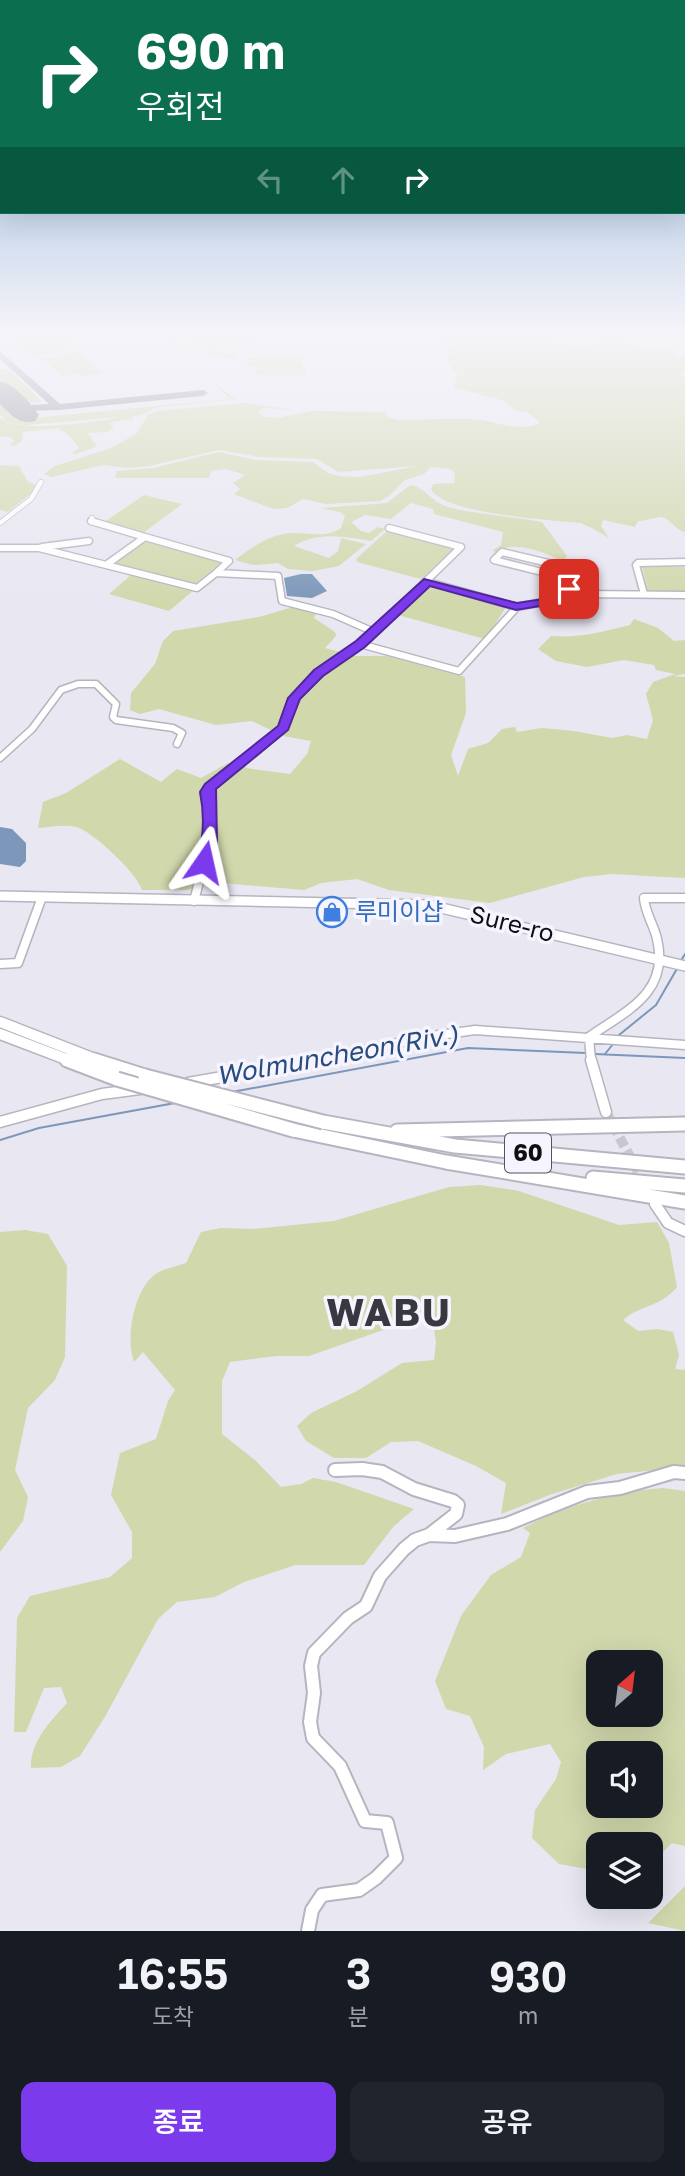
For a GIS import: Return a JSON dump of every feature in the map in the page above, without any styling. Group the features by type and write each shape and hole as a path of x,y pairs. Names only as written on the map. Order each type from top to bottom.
{"highway":[{"name":"60","path":"0,1022 80,1055 145,1076 323,1122 455,1146 685,1167"},
{"name":"60","path":"0,1034 117,1079 293,1130 446,1162 510,1171 685,1186"},
{"path":"372,1132 685,1124"},
{"path":"510,1171 685,1202"}],"main road":[{"name":"Sure-ro","path":"0,896 429,905 681,965"}],"street":[{"path":"0,523 34,495 41,482"},
{"path":"39,548 197,587 229,562 91,522 92,518"},
{"path":"194,901 210,842 211,811 207,792 210,787 284,728 294,698 305,686 318,673 374,632 461,547 389,528"},
{"path":"106,565 145,537"},
{"path":"0,548 39,548 89,541"},
{"path":"560,600 579,572 569,568 502,552 494,560 562,577 569,568"},
{"path":"644,594 636,565 638,563 685,562"},
{"path":"216,573 278,576 282,601 286,604 315,609 374,632"},
{"path":"428,582 516,607 578,596 685,595"},
{"path":"569,589 578,596"},
{"path":"360,644 459,671 516,607"},
{"path":"0,758 32,729 61,690 78,684 96,684 117,704 113,717 116,720 173,728 182,733 177,744"},
{"path":"0,964 18,962 42,897"},
{"path":"589,1039 642,1001 661,971 657,939 644,909 643,898 685,898"},
{"path":"0,1122 102,1094 260,1072 432,1035 475,1030 685,1045"},
{"path":"589,1039 592,1069 606,1112"},
{"path":"655,1204 668,1223 685,1231"},
{"path":"335,1470 361,1468 376,1471 418,1490 451,1497 458,1505 456,1514 429,1535"},
{"path":"308,1931 311,1907 318,1897 334,1891 354,1892 370,1884 396,1858 387,1823 365,1821 340,1766 313,1738 310,1722 314,1693 311,1666 314,1653 348,1618 366,1606 380,1576 415,1540 429,1535 475,1532 540,1513 587,1492 620,1488 674,1472 685,1474"}],"green space":[{"path":"0,426 114,427 107,432 87,433 97,446 77,454 71,453 79,448 69,435 58,428 23,432 22,441 15,446 9,445 14,441 11,437 0,437"},
{"path":"141,426 685,426 685,532 661,517 638,521 635,527 603,520 601,526 609,538 580,523 523,518 457,505 431,490 433,484 454,483 455,473 451,469 431,467 424,474 405,480 380,501 327,504 303,499 287,508 273,509 234,494 240,489 233,483 245,475 226,469 211,471 209,478 115,478 117,471 153,468 219,452 256,460 313,462 328,473 340,476 360,477 417,466 338,472 317,459 260,457 219,450 149,466 127,468 104,465 51,477 44,474 55,466 111,448 136,434"},
{"path":"0,465 19,466 28,482 35,484 34,491 8,512 0,510"},
{"path":"410,485 448,507 542,522 567,556 562,562 547,554 519,547 502,549 495,553 493,550 501,545 503,532 434,514 433,509 411,503 391,519 365,515 351,522 361,531 369,533 378,527 385,529 371,541 342,537 323,537 294,546 329,558 338,551 341,538 366,544 339,566 313,571 288,569 278,563 253,565 235,560 254,546 276,536 291,533 323,534 341,528 345,516 340,512 320,508 387,503"},
{"path":"144,495 182,504 143,533 103,523"},
{"path":"387,531 454,548 421,579 357,562 356,559"},
{"path":"145,540 223,562 194,584 111,564"},
{"path":"642,566 685,567 685,593 648,592"},
{"path":"132,574 194,590 169,611 109,594"},
{"path":"430,586 507,606 485,639 398,615"},
{"path":"293,607 317,612 314,618 335,632 336,636 325,648 356,656 387,656 465,677 466,713 451,755 458,776 468,749 488,743 502,729 515,727 517,732 542,728 612,738 627,735 647,739 653,720 646,694 653,682 675,674 656,670 654,665 624,660 587,667 556,661 538,649 551,636 601,632 630,625 634,619 658,628 674,641 685,640 685,674 673,676 685,677 685,878 611,874 584,877 490,903 389,890 357,879 321,883 304,890 210,882 187,890 142,890 124,864 84,831 68,826 38,828 43,802 66,793 120,759 161,782 177,769 201,778 228,763 290,774 307,754 311,741 283,736 252,721 216,725 159,709 140,714 130,710 131,693 155,664 163,641 173,631 259,617"},
{"path":"481,1185 519,1191 619,1225 657,1222 669,1243 677,1287 664,1299 623,1320 638,1331 658,1329 673,1332 679,1355 675,1369 685,1370 685,1467 617,1474 552,1494 501,1514 506,1483 476,1466 418,1441 391,1442 366,1458 334,1458 306,1441 297,1426 311,1413 357,1391 402,1363 434,1360 436,1342 433,1324 420,1317 309,1356 276,1356 230,1362 222,1381 222,1434 256,1461 281,1487 301,1484 313,1478 336,1482 414,1509 393,1527 364,1565 295,1565 244,1582 215,1597 177,1602 158,1619 106,1715 80,1756 61,1767 31,1768 37,1741 67,1703 61,1687 44,1688 26,1732 14,1732 17,1618 30,1596 110,1577 132,1558 132,1532 111,1495 120,1453 156,1439 168,1401 175,1390 143,1352 134,1362 131,1352 131,1326 143,1288 159,1272 186,1263 201,1232 221,1228 253,1229 334,1221 449,1187"},
{"path":"25,1230 48,1234 67,1266 65,1357 55,1380 28,1408 15,1470 28,1497 23,1521 0,1552 0,1232"},
{"path":"663,1488 685,1491 685,1846 672,1843 663,1852 663,1832 586,1832 586,1869 559,1864 532,1838 535,1810 556,1779 561,1762 550,1744 506,1754 483,1770 484,1747 470,1716 446,1709 435,1681 461,1616 491,1575 521,1557 530,1533 523,1528 556,1513 627,1492"},
{"path":"685,1886 685,1931 648,1923"}],"water":[{"path":"312,574 327,591 312,598 287,596 284,578"},
{"path":"0,827 12,829 26,843 26,861 20,867 0,864"}],"waterway":[{"path":"680,962 685,954"},
{"path":"619,1035 656,1005 678,967"},
{"path":"605,1054 613,1044"},
{"name":"Wolmuncheon(Riv.)","path":"232,1092 468,1048 586,1053"},
{"name":"Wolmuncheon(Riv.)","path":"595,1054 685,1058"},
{"name":"Wolmuncheon(Riv.)","path":"0,1140 39,1128 175,1103"}],"tunnel":[{"path":"606,1112 644,1183"}],"place":[{"name":"루미이샵","path":"332,912"}],"district":[{"name":"WABU","path":"389,1313"}],"route":[{"path":"204,862 210,842 211,811 207,792 210,787 284,728 294,698 318,673 360,644 428,582 516,607 560,600 569,589"}]}
